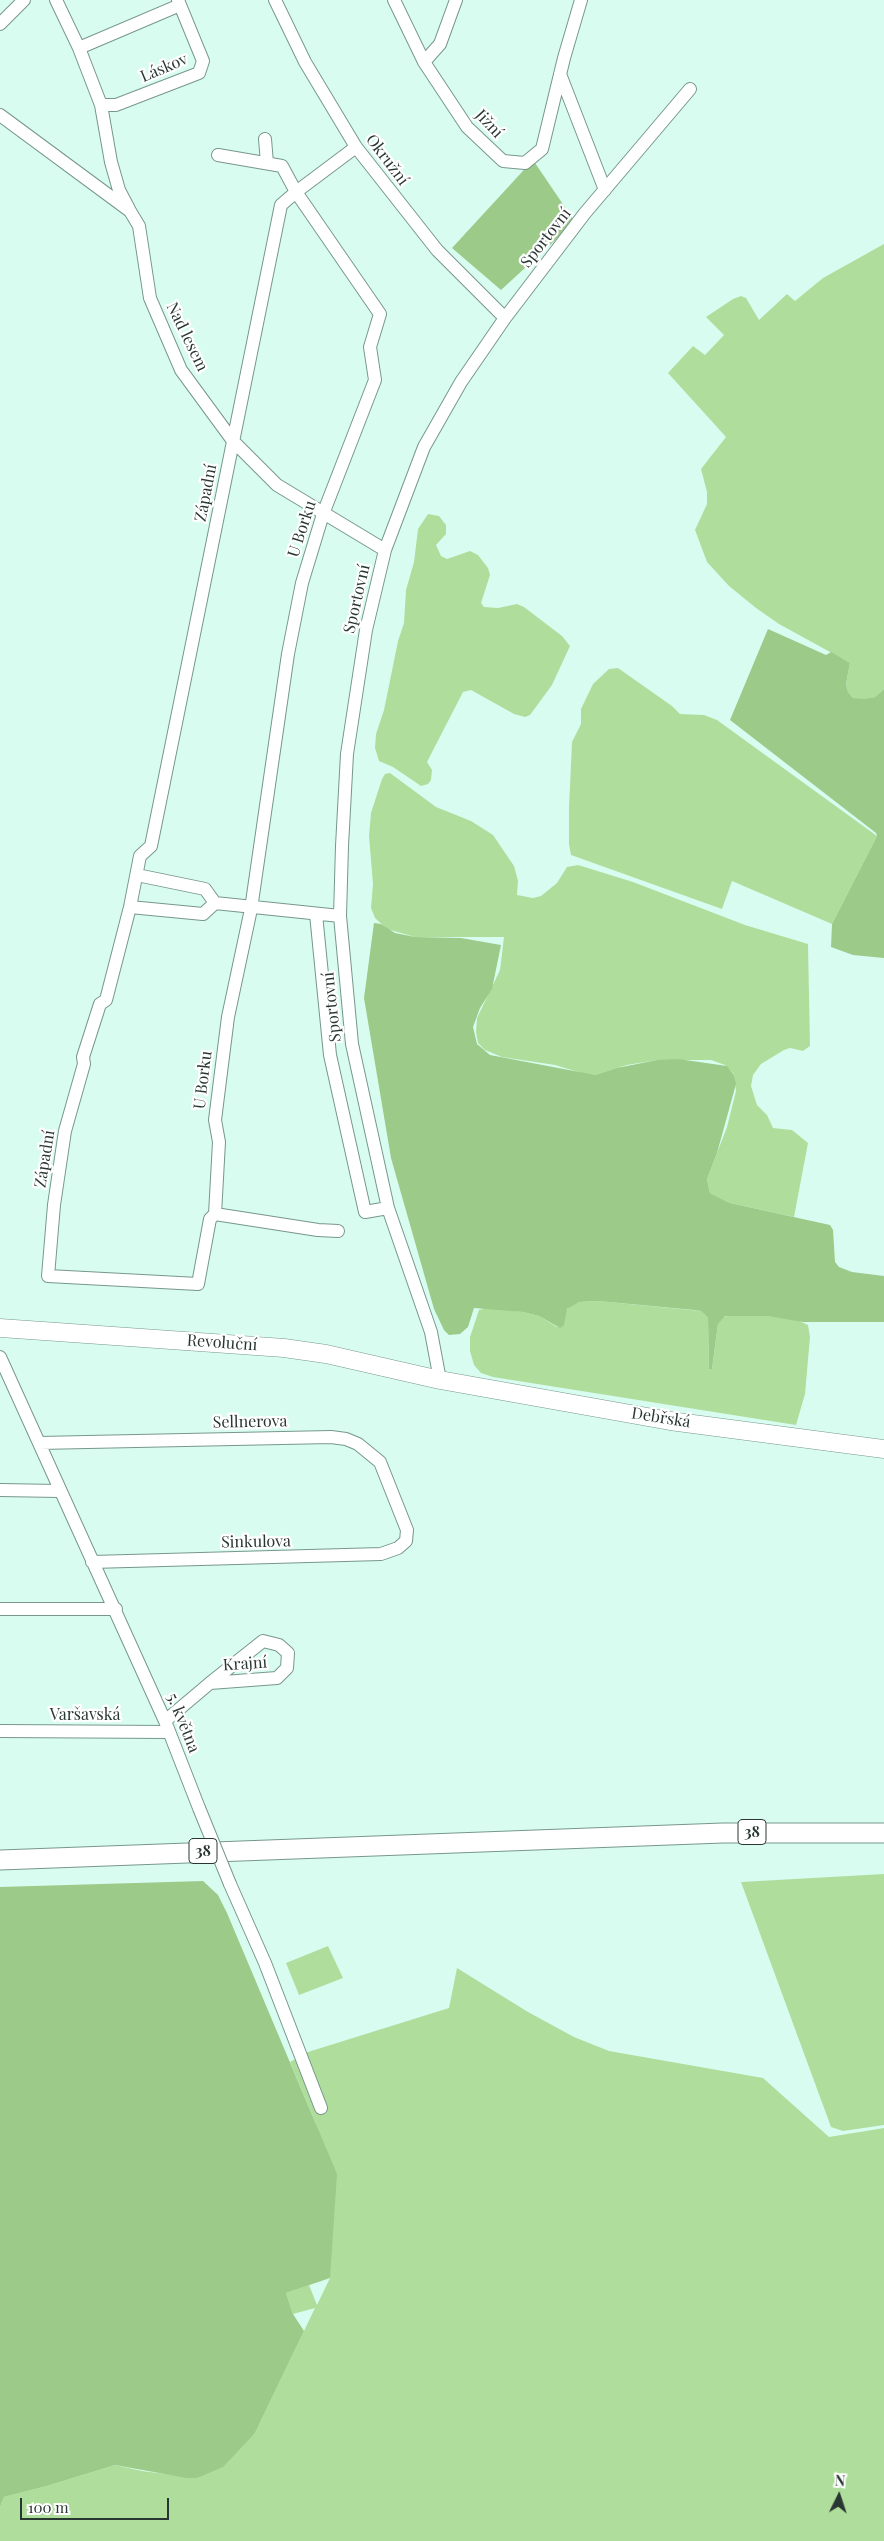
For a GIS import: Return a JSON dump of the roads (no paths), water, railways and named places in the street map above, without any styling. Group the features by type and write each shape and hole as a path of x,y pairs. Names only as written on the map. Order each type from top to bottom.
{"main road":[{"name":"Revoluční","path":"0,1328 284,1348 334,1356 440,1380"},
{"name":"Debřská","path":"440,1380 670,1421 884,1449"},
{"name":"38","path":"0,1860 39,1857 723,1833 884,1833"},
{"name":"38","path":"0,1855 39,1857"}],"street":[{"path":"0,24 24,0"},
{"path":"56,0 79,48 102,106 111,162 119,190 130,211"},
{"name":"Okružní","path":"275,0 305,62 356,147 437,250 505,318"},
{"name":"Jižní","path":"394,0 424,62 467,127 502,161 525,164 542,149 560,74 581,0"},
{"path":"424,62 440,44 456,0"},
{"name":"Láskov","path":"79,48 179,2 203,61 199,73 116,105 102,106"},
{"path":"560,74 605,190"},
{"name":"Sportovní","path":"440,1380 431,1332 388,1208 352,1044 340,916 347,754 366,630 385,550 424,447 462,382 505,318 605,190 690,89"},
{"name":"Nad lesem","path":"0,115 130,211 139,226 150,298 181,370 233,441 277,485 385,550"},
{"path":"265,139 268,163"},
{"name":"Západní","path":"198,1284 48,1276 54,1205 65,1131 84,1064 83,1057 100,1004 106,1000 130,908 140,856 151,846 281,205 356,147"},
{"path":"218,155 282,166 296,192"},
{"name":"U Borku","path":"198,1284 210,1219 215,1214 219,1142 215,1120 228,1017 251,909 288,654 302,583 323,514 375,380 370,347 380,314 296,192"},
{"path":"136,875 205,889 215,903 251,909 340,916"},
{"path":"130,908 204,914 215,903"},
{"name":"Sportovní","path":"316,914 330,1055 365,1212 388,1208"},
{"path":"215,1214 318,1230 338,1231"},
{"name":"5. května","path":"0,1357 2,1370 39,1443 59,1491 116,1609 167,1726 230,1884 265,1963 321,2108"},
{"name":"Sellnerova","path":"39,1443 331,1437 346,1439 358,1444 380,1462 406,1530"},
{"path":"0,1490 59,1491"},
{"name":"Sinkulova","path":"92,1562 381,1554 398,1548 406,1541 406,1530"},
{"path":"0,1609 116,1609"},
{"name":"Krajní","path":"167,1726 210,1683 263,1641 279,1644 288,1653 287,1668 277,1678 210,1683"},
{"name":"Varšavská","path":"0,1730 167,1726"}]}
